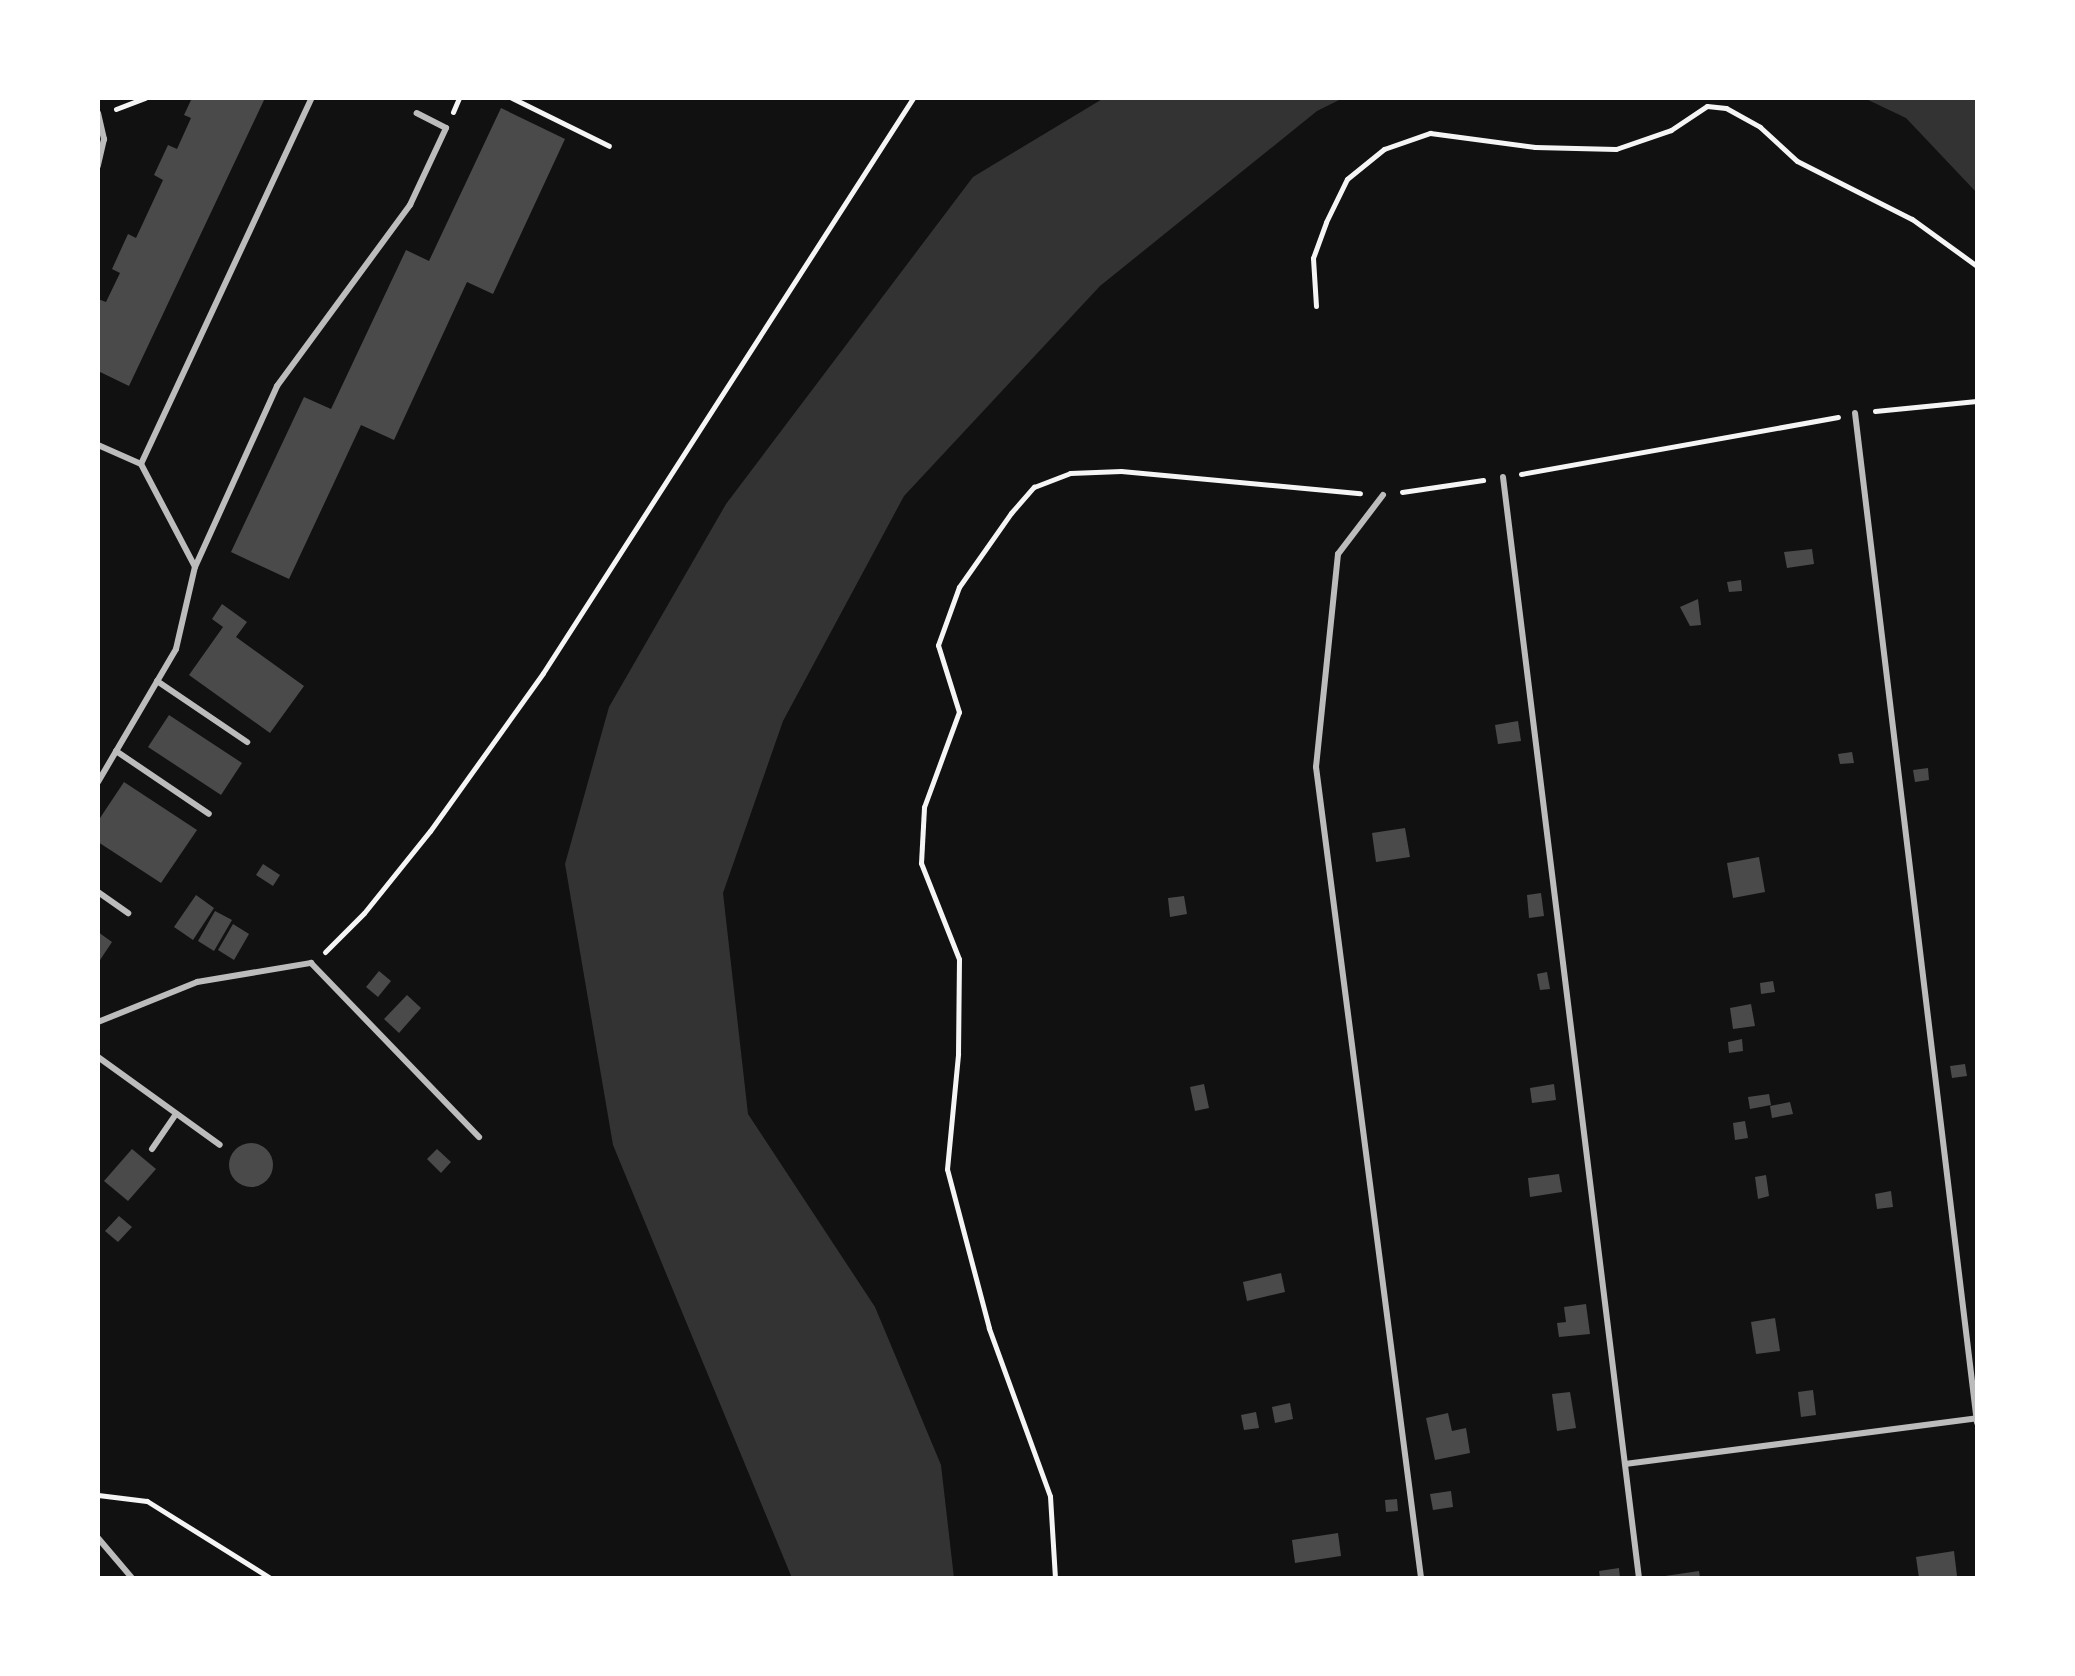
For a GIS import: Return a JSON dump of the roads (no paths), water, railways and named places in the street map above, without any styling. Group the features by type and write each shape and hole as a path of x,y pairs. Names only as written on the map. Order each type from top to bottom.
{"lane":[{"path":"141,464 312,98"},
{"path":"98,782 176,649 195,567 277,386 410,205 446,128 417,113"},
{"path":"98,166 104,139 99,114"},
{"path":"1625,1464 1977,1420 1855,413"},
{"path":"98,445 141,464 195,567"},
{"path":"1503,477 1639,1578"},
{"path":"1383,495 1338,554 1316,767 1421,1578"},
{"path":"157,681 247,742"},
{"path":"116,751 209,814"},
{"path":"98,892 128,913"},
{"path":"98,1022 197,982 311,963 479,1137"},
{"path":"98,1057 220,1145"},
{"path":"152,1149 176,1114"},
{"path":"98,1538 132,1578"}]}
